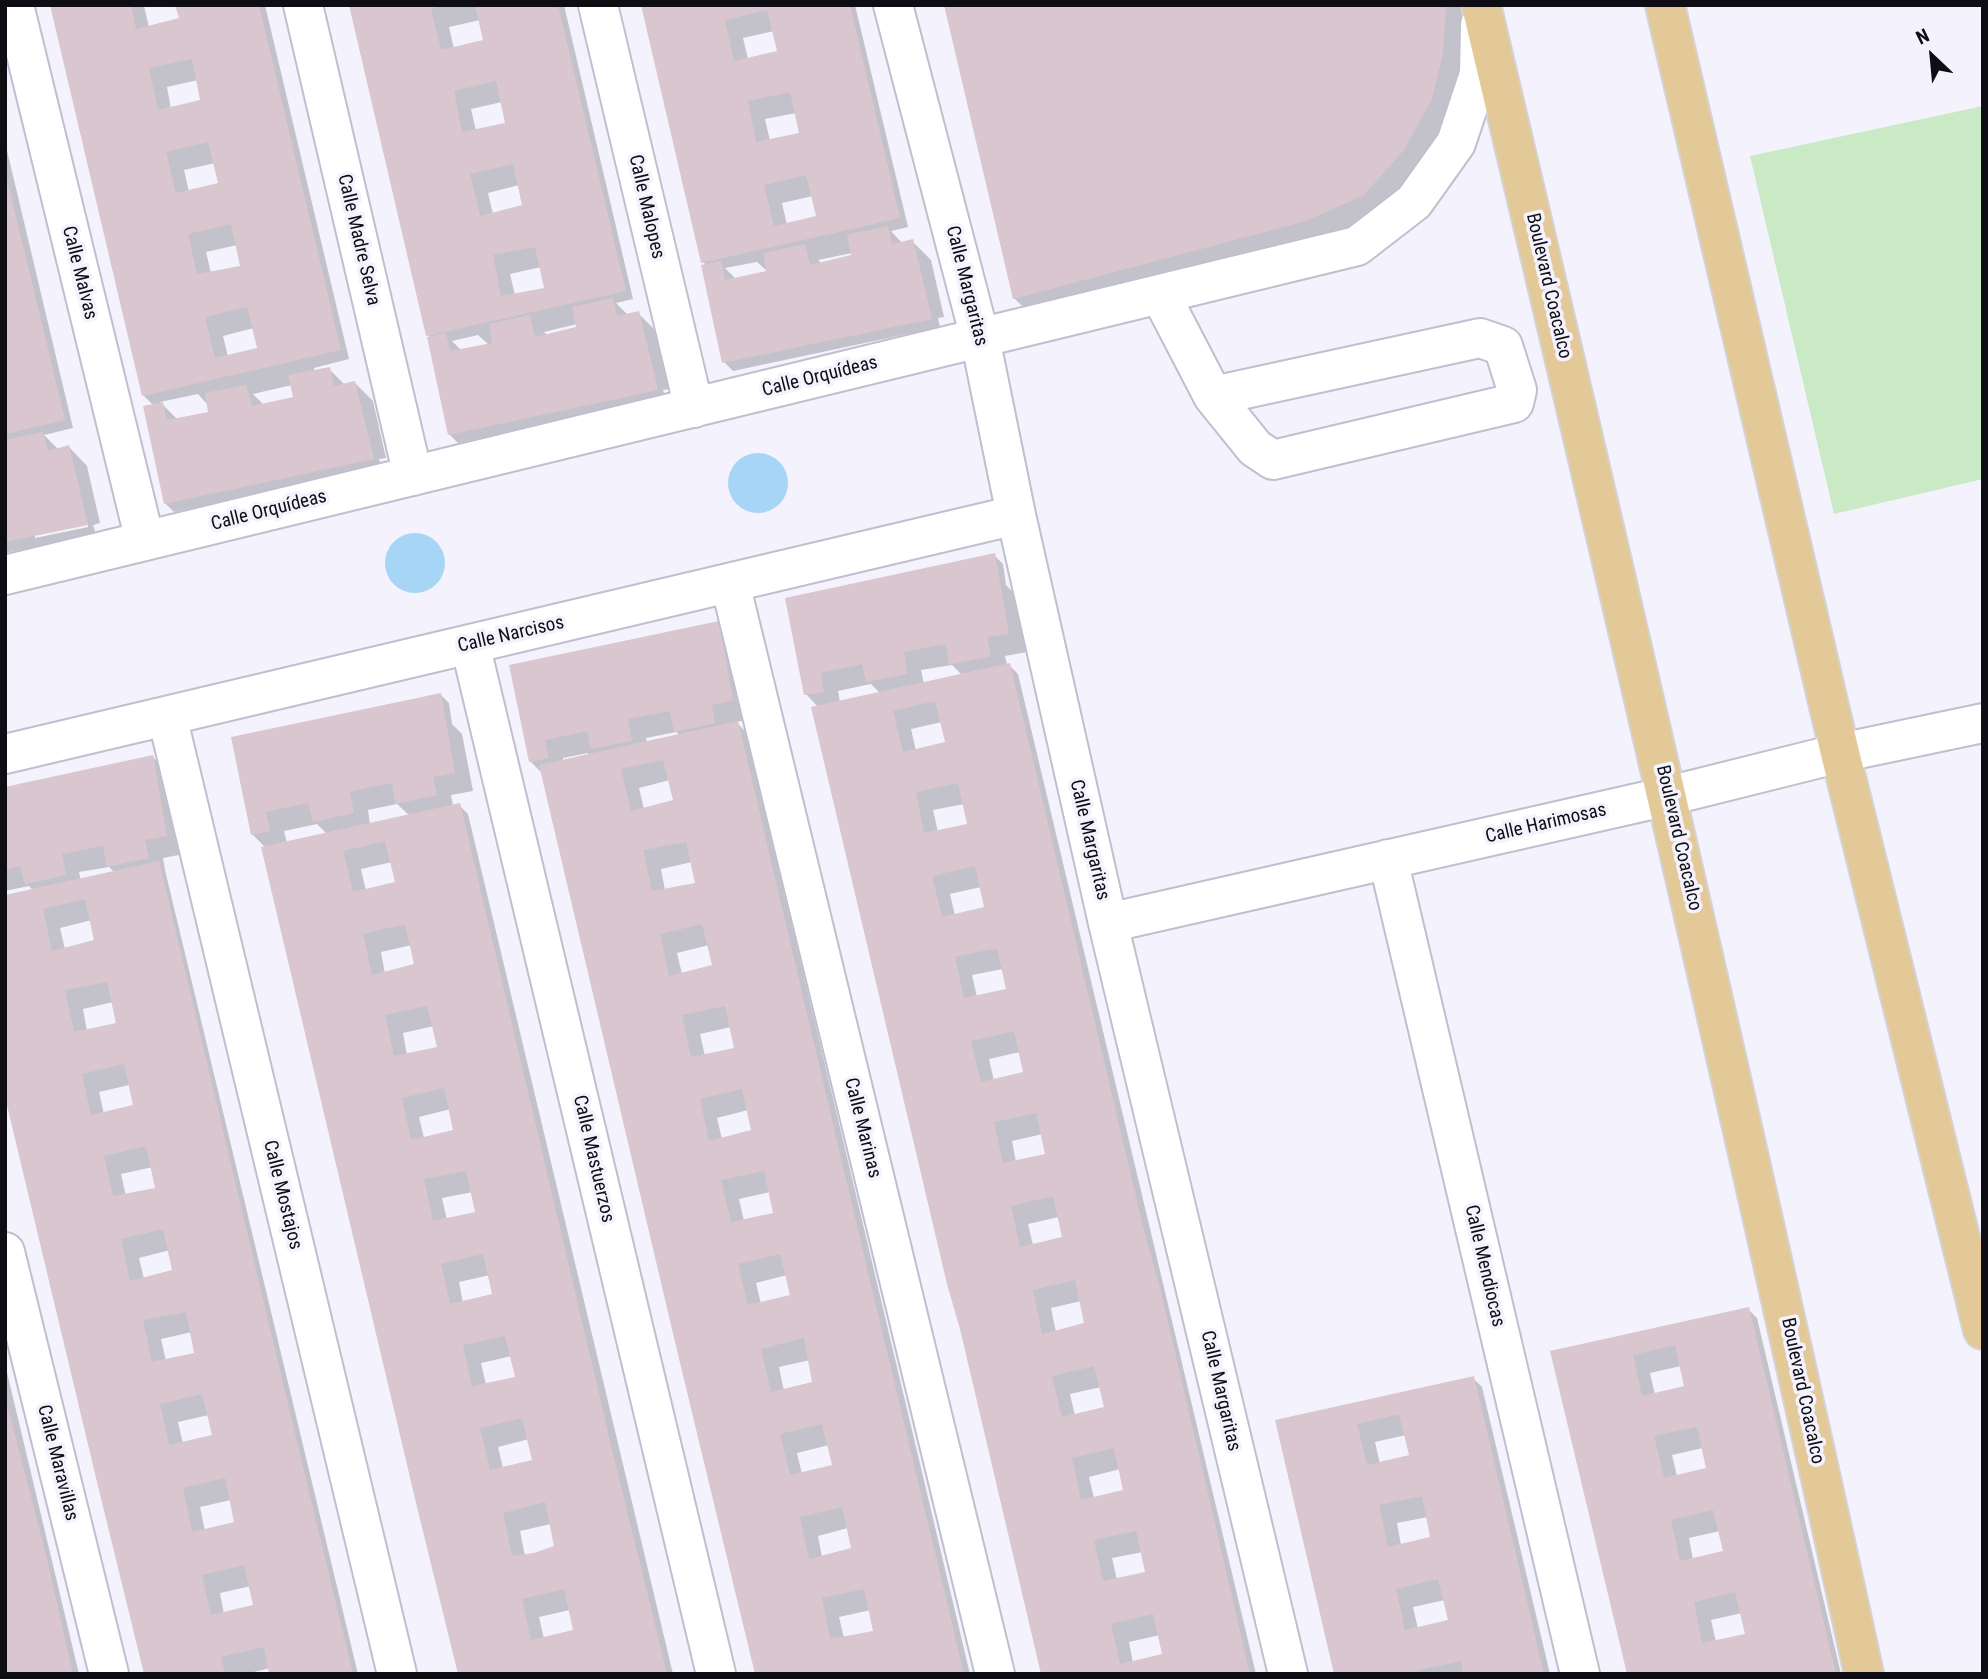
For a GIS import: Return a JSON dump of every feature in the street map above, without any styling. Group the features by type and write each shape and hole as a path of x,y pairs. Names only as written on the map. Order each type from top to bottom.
{"main road":[{"name":"Boulevard Coacalco","path":"1481,5 1668,796 1864,1674"},
{"path":"1665,5 1840,753 1983,1330"}],"street":[{"name":"Calle Malvas","path":"14,5 145,541"},
{"name":"Calle Madre Selva","path":"303,5 413,475"},
{"name":"Calle Malopes","path":"598,5 694,408"},
{"name":"Calle Margaritas","path":"893,5 980,338 1016,515 1108,923 1288,1674"},
{"name":"Calle Orquídeas","path":"5,575 1357,246 1414,202 1456,143 1479,74 1481,5"},
{"path":"1160,294 1213,396 1255,448 1273,460 1514,403 1517,390 1503,346 1480,338 1213,396"},
{"name":"Calle Narcisos","path":"5,754 1016,515"},
{"name":"Calle Marinas","path":"730,583 995,1674"},
{"name":"Calle Mastuerzos","path":"470,644 716,1674"},
{"name":"Calle Mostajos","path":"167,716 397,1674"},
{"name":"Calle Harimosas","path":"1108,923 1668,796 1840,753 1983,723"},
{"name":"Calle Mendiocas","path":"1388,859 1580,1674"},
{"name":"Calle Maravillas","path":"5,1252 109,1674"}],"green space":[{"path":"1983,106 1983,479 1834,514 1750,156"}],"water":[{"path":"758,453 775,458 783,466 788,483 783,500 775,508 758,513 741,508 733,500 728,483 733,466 741,458"},
{"path":"415,533 432,538 440,546 445,563 440,580 432,588 415,593 398,588 390,580 385,563 390,546 398,538"}],"building":[{"path":"50,5 131,5 136,29 179,18 175,5 259,5 341,350 142,396","holes":["192,59 200,100 158,110 149,68","208,142 218,183 176,193 166,152","231,224 240,266 197,274 188,234","247,307 257,348 215,358 205,317"]},
{"path":"349,5 443,5 431,9 441,50 483,40 475,5 558,5 626,291 426,336","holes":["496,81 505,123 462,132 454,91","513,164 522,205 480,216 470,174","535,247 544,288 501,296 493,255"]},
{"path":"641,5 850,5 900,218 701,263","holes":["767,10 777,51 734,61 725,20","790,92 799,133 756,142 748,101","806,175 816,216 774,226 764,185"]},
{"path":"944,5 1446,5 1443,53 1432,99 1404,150 1364,195 1306,221 1013,299"},
{"path":"5,171 65,420 5,434"},
{"path":"888,226 892,244 913,239 932,319 722,363 701,265 721,261 725,280 766,271 764,253 805,244 810,265 851,255 847,235"},
{"path":"613,298 617,316 639,311 658,390 448,435 427,337 446,333 450,351 492,343 489,324 530,315 535,337 576,327 572,307"},
{"path":"330,367 334,386 355,381 374,459 164,504 143,406 163,402 167,420 208,412 205,393 246,385 252,406 293,397 288,375"},
{"path":"43,432 48,451 69,445 88,525 5,542 5,440"},
{"path":"995,553 1009,634 987,637 991,656 949,665 946,644 904,652 907,674 866,682 862,664 821,673 824,692 804,695 785,598"},
{"path":"719,621 733,700 712,705 715,723 674,732 670,711 628,719 632,741 591,749 587,731 545,740 549,758 529,762 509,665"},
{"path":"1010,663 1250,1674 1041,1674 811,707","holes":["935,701 945,742 903,752 893,711","958,783 967,824 924,833 916,792","975,866 984,907 942,917 932,876","997,948 1006,989 964,998 955,957","1014,1031 1023,1072 981,1082 971,1041","1036,1113 1045,1154 1003,1163 994,1122","1053,1196 1062,1237 1020,1247 1011,1206","1075,1280 1084,1323 1042,1334 1033,1290","1094,1366 1104,1407 1062,1417 1052,1376","1114,1448 1123,1490 1081,1500 1072,1458","1136,1531 1145,1572 1103,1581 1094,1540","1153,1614 1162,1654 1120,1664 1111,1624"]},
{"path":"441,693 455,773 433,777 437,795 395,804 392,783 370,787 350,792 354,813 313,822 308,803 266,812 270,831 251,835 231,737"},
{"path":"738,721 964,1674 755,1674 539,765","holes":["663,760 673,800 631,811 621,769","686,842 695,883 652,891 643,850","702,924 712,965 669,976 660,934","725,1006 734,1048 691,1057 682,1015","742,1089 751,1130 709,1141 700,1099","764,1171 773,1213 731,1222 721,1180","780,1254 790,1295 748,1305 738,1264","804,1338 812,1382 771,1392 761,1349","822,1424 832,1465 790,1475 780,1434","842,1507 851,1548 809,1559 800,1517","864,1589 873,1631 830,1639 822,1598"]},
{"path":"153,755 167,836 145,840 149,858 107,867 103,846 62,854 66,875 25,884 20,866 5,870 5,787"},
{"path":"460,803 667,1674 458,1674 261,847","holes":["385,841 395,882 353,892 343,851","405,924 414,964 372,975 363,934","427,1006 437,1047 394,1056 385,1015","444,1088 453,1130 411,1140 402,1098","466,1171 475,1212 433,1221 424,1179","483,1254 492,1294 450,1304 441,1264","505,1336 515,1377 472,1386 463,1345","522,1418 532,1460 490,1470 480,1428","545,1502 554,1546 534,1553 512,1556 503,1513","564,1589 573,1630 531,1640 522,1599"]},
{"path":"159,861 353,1674 269,1674 264,1647 221,1657 225,1674 144,1674 5,1097 5,895","holes":["85,899 94,940 52,951 43,909","107,982 116,1023 74,1032 65,990","124,1064 133,1105 91,1115 82,1074","146,1146 155,1188 113,1196 104,1156","163,1229 172,1270 130,1281 121,1239","186,1312 194,1353 152,1362 143,1320","202,1394 212,1435 169,1445 160,1404","225,1478 234,1522 192,1532 183,1488","244,1565 253,1605 211,1615 202,1575"]},
{"path":"1749,1307 1836,1674 1627,1674 1550,1351","holes":["1675,1345 1684,1386 1642,1396 1633,1355","1697,1427 1706,1468 1664,1478 1654,1436","1713,1510 1723,1551 1680,1561 1671,1520","1735,1592 1745,1634 1702,1643 1694,1602"]},
{"path":"1474,1376 1544,1674 1463,1674 1461,1661 1418,1670 1419,1674 1334,1674 1275,1420","holes":["1399,1414 1409,1455 1367,1465 1357,1424","1422,1496 1430,1537 1388,1547 1379,1505","1438,1579 1448,1620 1405,1630 1396,1589"]},
{"path":"5,1397 45,1551 73,1674 5,1674"}]}
